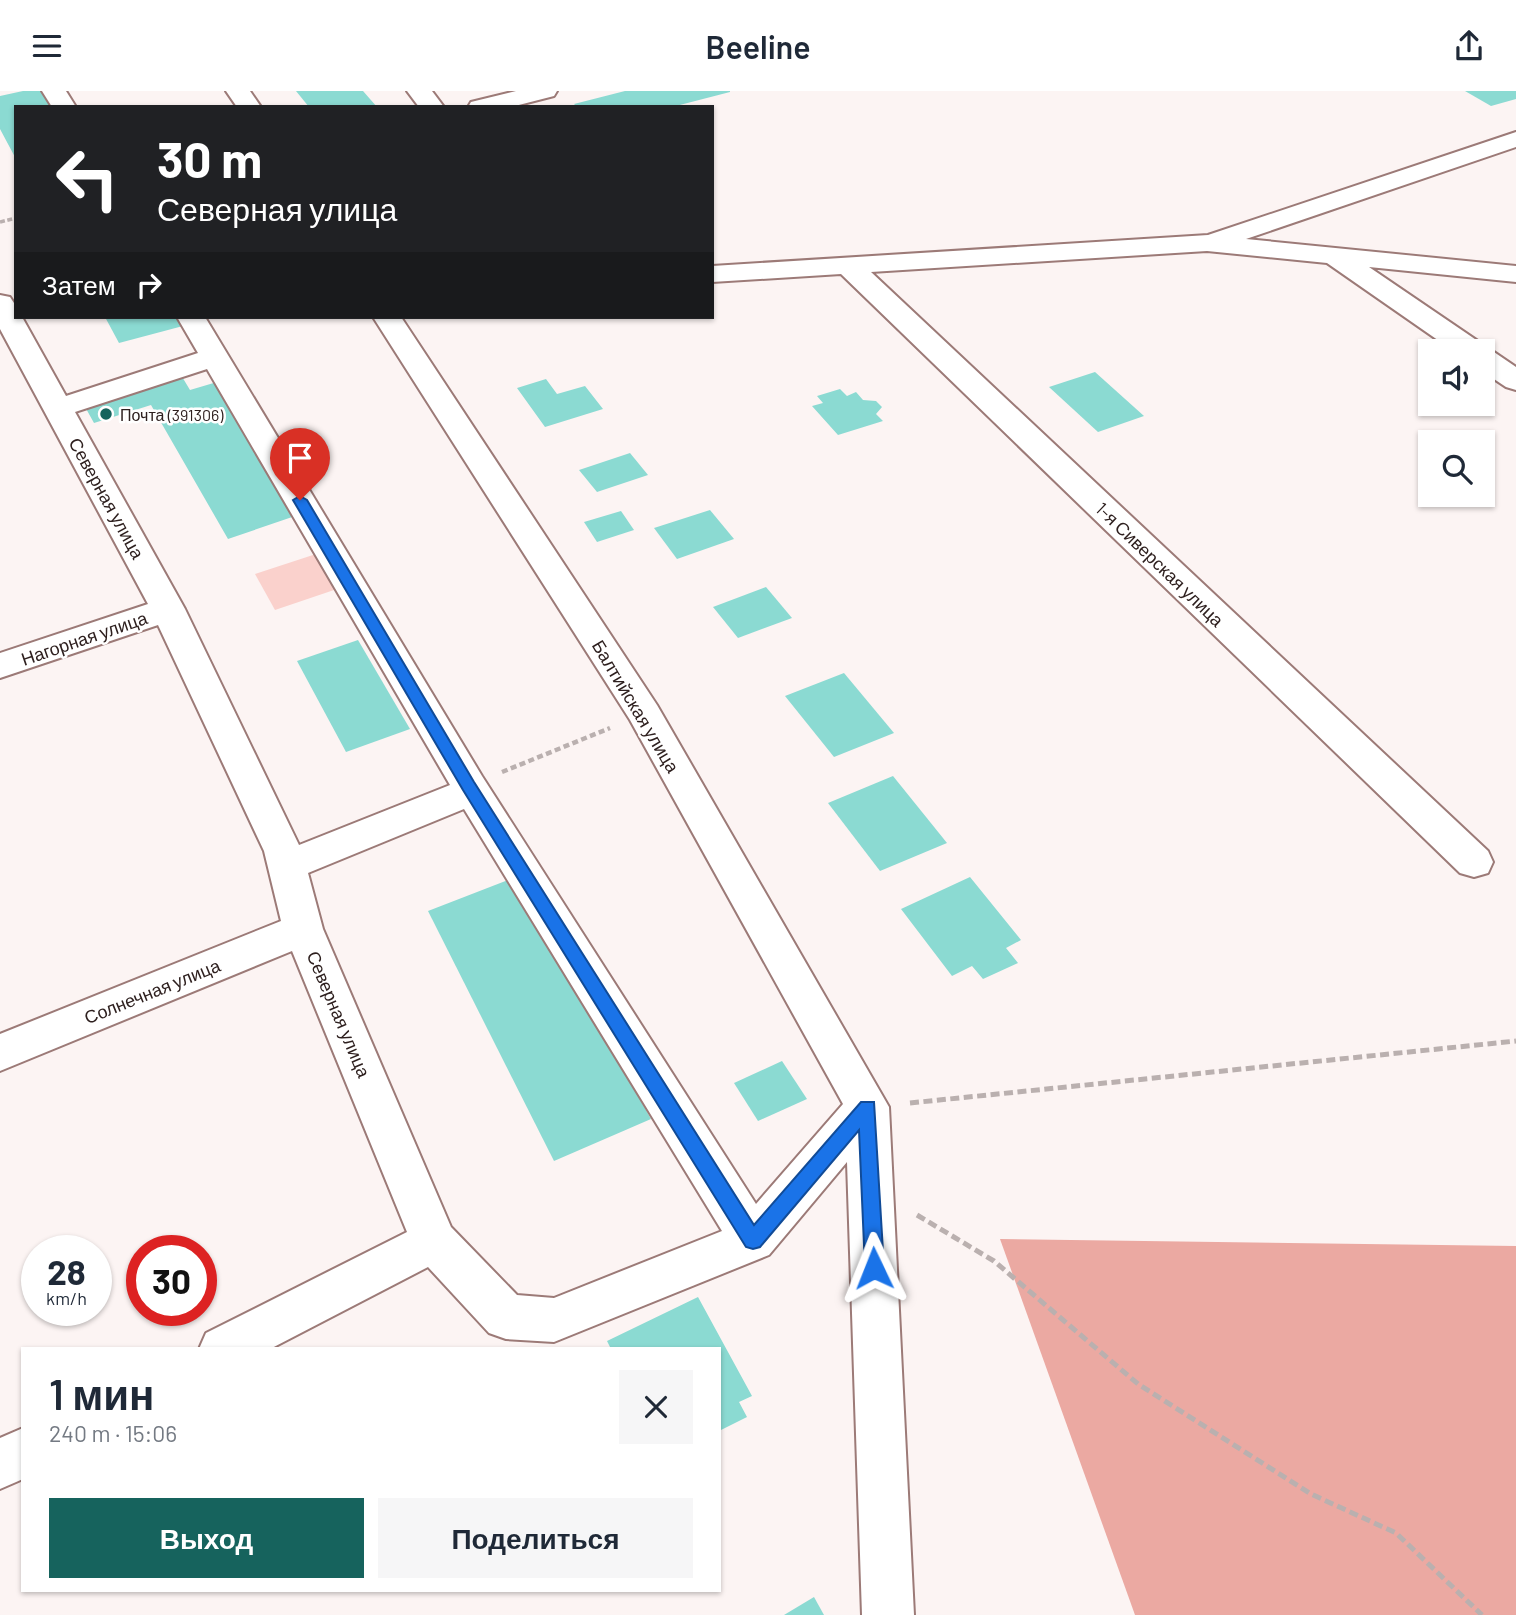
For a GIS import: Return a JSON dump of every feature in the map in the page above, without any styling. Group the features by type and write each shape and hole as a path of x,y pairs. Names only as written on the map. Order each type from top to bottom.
{"street":[{"path":"419,91 430,105"},
{"path":"488,105 545,91"},
{"path":"1207,243 1516,139"},
{"path":"714,274 1207,243 1516,274"},
{"path":"1335,256 1455,339"},
{"name":"1-я Сиверская улица","path":"847,265 1474,862"},
{"name":"Северная улица","path":"0,303 168,609 283,851 303,929 433,1241 506,1317 554,1320 753,1240 867,1107"},
{"path":"192,319 470,789 753,1240"},
{"name":"Балтийская улица","path":"388,319 644,714 867,1107"},
{"path":"58,408 216,357"},
{"path":"1495,366 1516,380"},
{"name":"Нагорная улица","path":"0,666 168,609"},
{"path":"287,866 470,789"},
{"name":"Солнечная улица","path":"0,1053 303,929"},
{"path":"867,1107 888,1615"},
{"path":"227,1347 433,1241"},
{"path":"0,1464 21,1454"}],"path":[{"path":"470,789 644,714"},
{"path":"867,1107 1516,1041"},
{"path":"871,1188 994,1261 1138,1384 1311,1494 1396,1533 1482,1615"}],"shaded area":[{"path":"316,554 337,589 275,610 255,574"},
{"path":"1000,1239 1516,1246 1516,1615 1135,1615"}],"building":[{"path":"23,91 41,91 50,105 14,105 14,155 0,129 0,96"},
{"path":"296,91 363,91 375,105 307,105"},
{"path":"625,91 730,91 680,105 574,104"},
{"path":"1465,91 1516,91 1516,99 1491,106"},
{"path":"106,319 179,319 183,326 119,343"},
{"path":"1095,372 1144,416 1098,432 1049,387"},
{"path":"181,375 190,390 217,382 301,514 228,539 151,405 94,423 84,405"},
{"path":"546,379 557,394 585,386 603,409 545,427 517,388"},
{"path":"840,389 847,396 856,392 863,400 876,401 882,407 876,414 883,421 838,435 812,406 823,403 817,396"},
{"path":"630,453 648,475 597,492 579,470"},
{"path":"710,510 734,539 677,559 654,528"},
{"path":"621,511 634,530 597,542 584,522"},
{"path":"766,587 792,618 738,638 713,607"},
{"path":"358,640 410,729 346,752 297,661"},
{"path":"844,673 894,733 834,757 785,696"},
{"path":"893,776 947,843 880,871 828,803"},
{"path":"516,877 651,1119 554,1161 428,911"},
{"path":"970,877 1021,940 1006,948 1018,963 983,979 972,966 952,976 901,909"},
{"path":"782,1061 807,1099 758,1121 734,1083"},
{"path":"698,1297 752,1396 739,1402 747,1417 721,1430 721,1347 610,1347 607,1341"},
{"path":"814,1597 824,1615 784,1615"}],"place":[{"name":"Почта (391306)","path":"106,414"}],"route":[{"path":"300,500 469,786 753,1240 867,1107 874,1268"}]}
